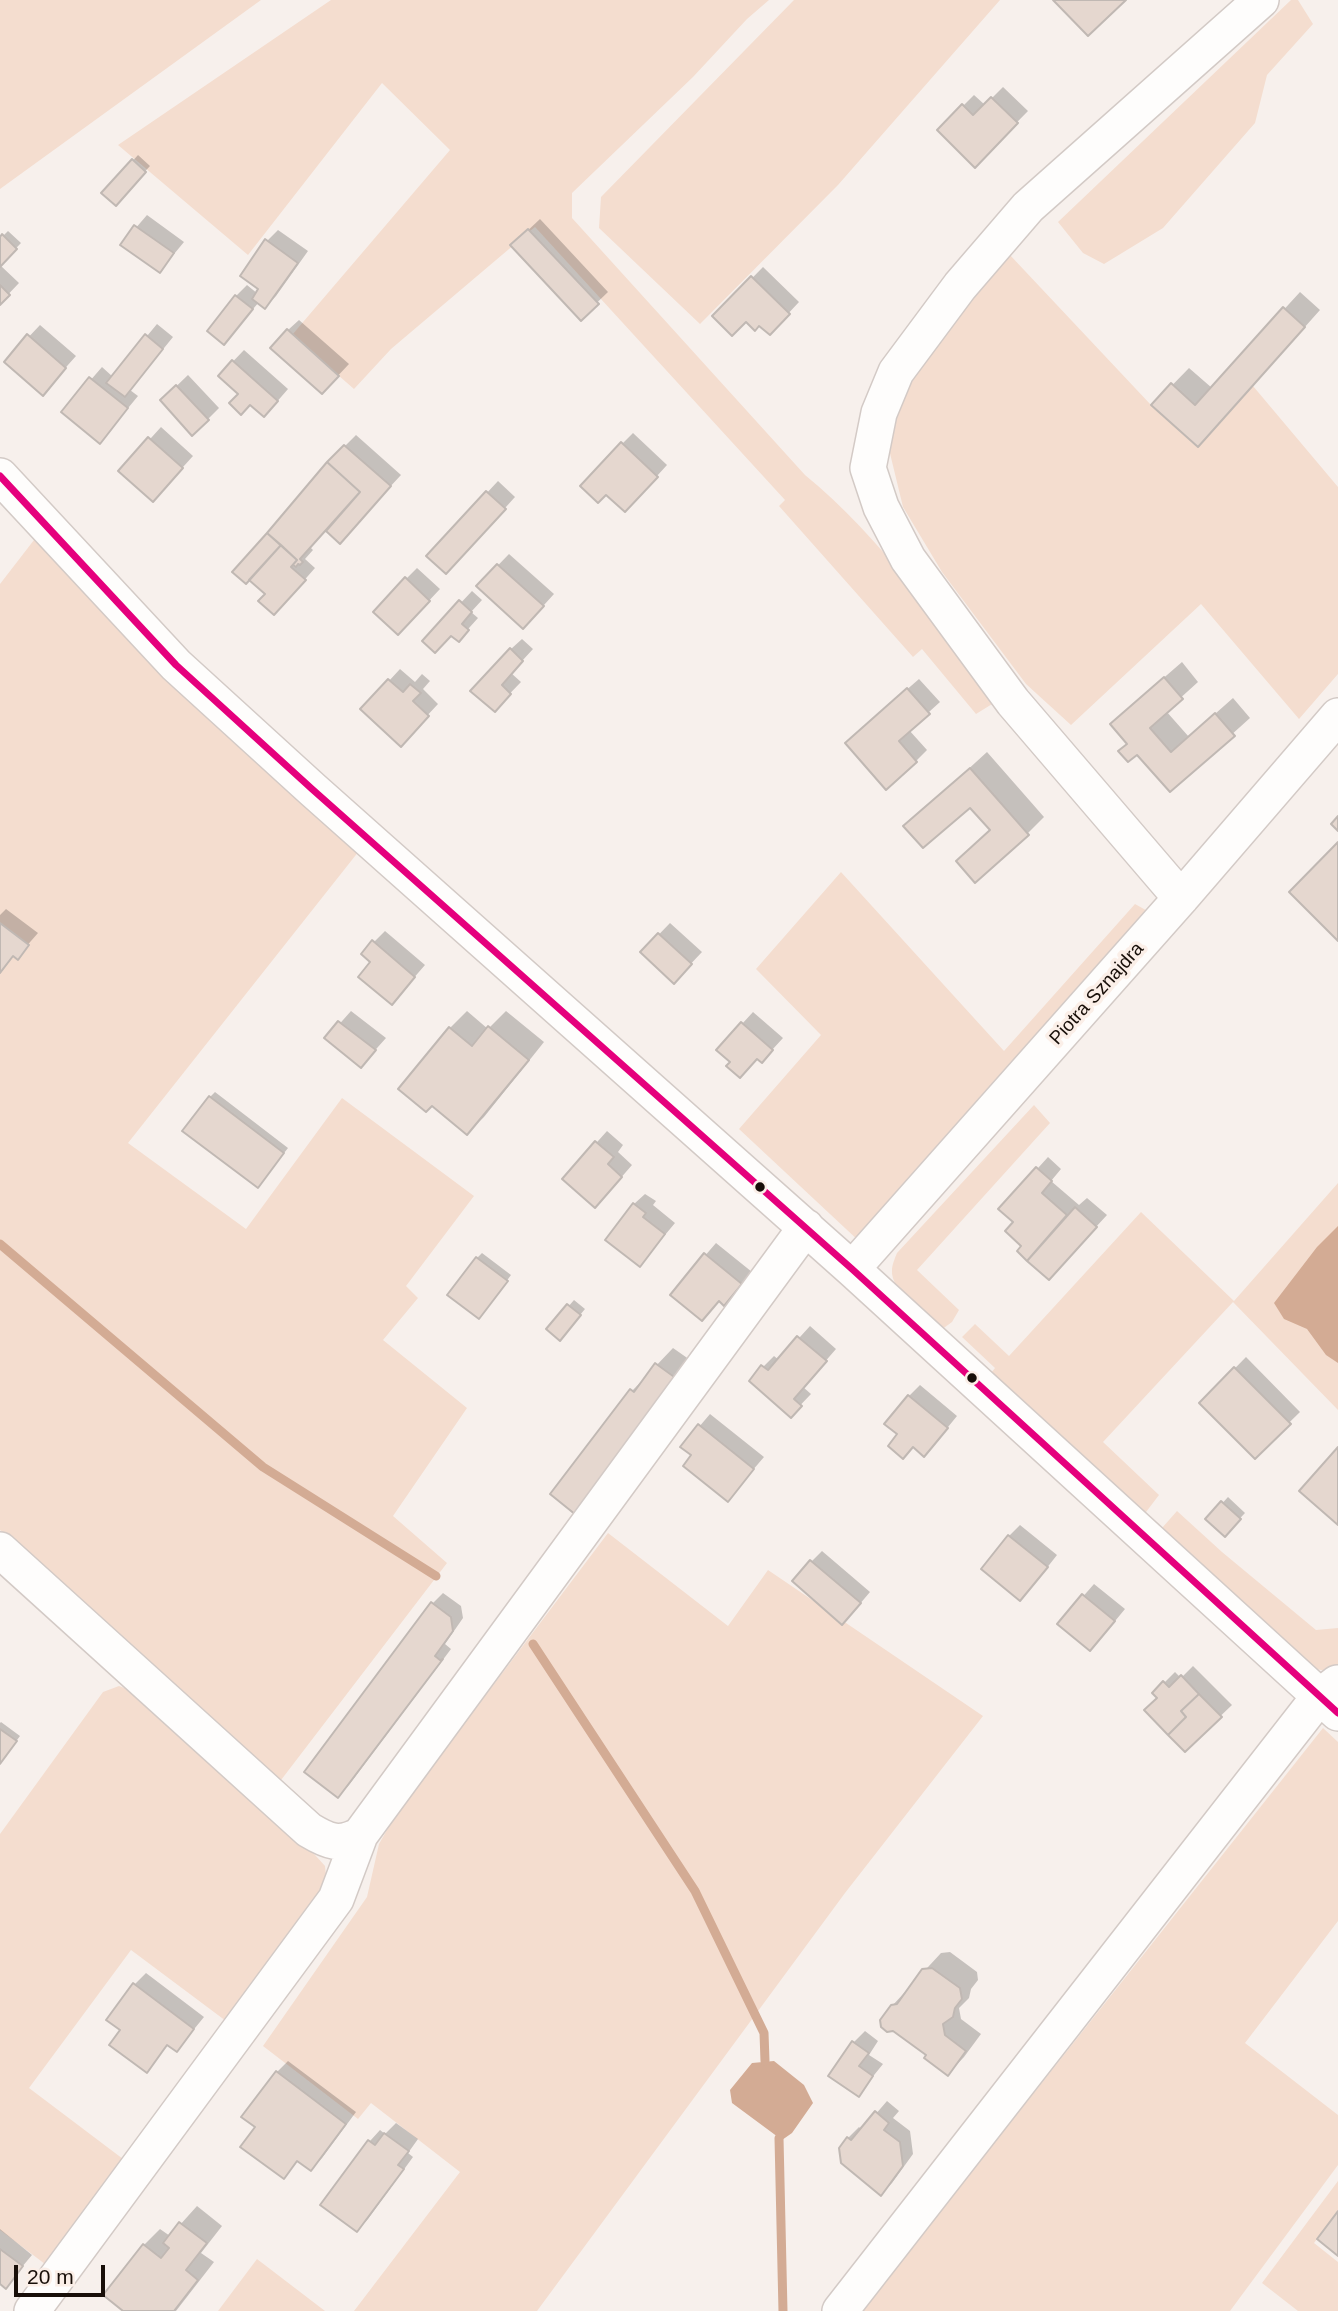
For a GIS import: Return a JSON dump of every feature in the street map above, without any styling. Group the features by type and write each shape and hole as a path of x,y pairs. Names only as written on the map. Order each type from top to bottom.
{"street":[{"path":"1181,898 1013,702 908,559 881,507 869,468 878,413 896,372 960,286 1028,207 1261,0"},
{"path":"0,476 176,665 1332,1697 840,2311"},
{"name":"Piotra Sznajdra","path":"852,1269 1181,898 1338,716"},
{"path":"32,2311 336,1899 360,1835 806,1227"},
{"path":"0,1550 309,1830 329,1842 349,1840 360,1835"}],"shaded area":[{"path":"0,0 261,0 0,189"},
{"path":"331,0 769,0 572,193 572,218 805,475 884,553 931,611 997,701 976,714 922,649 913,657 779,506 785,500 535,227 391,349 354,389 292,335 450,150 382,83 248,255 118,145"},
{"path":"794,0 1000,0 838,185 700,324 599,228 601,197"},
{"path":"1291,0 1298,0 1313,24 1267,75 1255,123 1163,228 1104,264 1083,253 1058,222"},
{"path":"1009,254 1151,405 1197,447 1253,386 1338,487 1338,674 1299,719 1201,604 1071,725 1026,684 942,572 903,507 887,441 899,387"},
{"path":"34,540 149,658 359,851 128,1143 246,1229 342,1098 474,1196 406,1286 418,1298 383,1340 467,1408 393,1516 447,1563 278,1784 0,1530 0,584"},
{"path":"841,872 1004,1051 1135,904 1151,913 861,1243 739,1129 821,1035 756,969"},
{"path":"1034,1105 1050,1123 917,1270 959,1310 952,1322 941,1330 910,1303 897,1286 892,1270 897,1253"},
{"path":"1338,1183 1338,1410 1233,1302 1103,1442 1159,1495 1143,1516 988,1377 995,1368 962,1337 975,1324 1009,1356 1141,1212 1234,1301"},
{"path":"1338,1226 1338,1363 1326,1355 1307,1329 1284,1319 1274,1303 1317,1247"},
{"path":"1177,1511 1316,1630 1338,1628 1338,1668 1331,1672 1316,1669 1164,1533 1162,1528"},
{"path":"608,1533 728,1626 768,1570 983,1716 845,1893 537,2311 354,2311 460,2172 371,2103 358,2119 263,2046 367,1897 379,1844 396,1814"},
{"path":"119,1686 136,1692 307,1846 325,1866 327,1885 230,2024 131,1950 29,2088 127,2162 45,2264 0,2230 0,1834 103,1692"},
{"path":"1323,1728 1338,1742 1338,1921 1245,2043 1338,2115 1338,2165 1230,2311 861,2311"},
{"path":"774,2061 804,2085 813,2103 792,2133 782,2140 732,2103 730,2090 752,2063"},
{"path":"1338,2181 1338,2211 1314,2243 1338,2262 1338,2311 1298,2311 1262,2283"},
{"path":"257,2259 325,2311 218,2311"}],"building":[{"path":"1053,0 1126,0 1088,36"},
{"path":"991,97 1018,123 975,168 937,130 962,104 973,115"},
{"path":"132,159 146,172 116,206 101,193"},
{"path":"134,225 174,253 160,273 120,245"},
{"path":"528,229 599,304 581,321 510,245"},
{"path":"2,234 17,249 0,267 0,237"},
{"path":"265,239 298,263 265,309 252,299 258,289 240,276"},
{"path":"751,276 790,314 770,335 759,326 755,331 746,322 732,336 712,316"},
{"path":"0,285 10,295 0,305"},
{"path":"235,295 253,309 224,345 207,331"},
{"path":"1283,307 1305,327 1198,447 1151,405 1171,383 1195,405"},
{"path":"287,329 339,376 322,394 270,348"},
{"path":"27,334 66,368 43,396 4,362"},
{"path":"145,334 163,349 125,397 106,383"},
{"path":"232,360 278,401 264,417 250,405 241,415 229,403 238,394 218,376"},
{"path":"89,377 128,408 100,444 61,412"},
{"path":"176,385 209,420 192,436 160,400"},
{"path":"148,437 183,468 153,502 118,471"},
{"path":"621,442 658,477 625,512 606,495 598,503 580,486"},
{"path":"344,445 391,486 340,544 326,531 360,492 327,462"},
{"path":"327,462 360,492 300,559 303,562 296,567 293,565 297,560 267,533"},
{"path":"486,491 506,509 446,574 426,556"},
{"path":"267,533 281,545 246,584 232,572"},
{"path":"281,545 297,560 291,567 306,580 274,615 258,601 265,594 249,580"},
{"path":"497,564 544,606 523,629 476,586"},
{"path":"405,577 430,601 398,635 373,612"},
{"path":"459,600 472,612 462,624 469,630 459,642 451,636 435,653 422,641"},
{"path":"510,648 523,661 502,685 511,694 495,712 470,691"},
{"path":"1164,677 1183,699 1150,728 1171,752 1215,713 1235,736 1170,792 1137,755 1128,762 1118,751 1127,744 1110,724"},
{"path":"388,679 403,692 410,684 421,693 413,701 429,716 401,747 360,709"},
{"path":"907,688 930,714 899,741 917,762 886,790 845,743"},
{"path":"970,768 1029,835 975,883 956,861 990,830 970,808 923,848 903,826"},
{"path":"1338,816 1338,831 1331,824"},
{"path":"1338,842 1338,941 1289,892"},
{"path":"0,923 29,945 18,960 13,956 0,973"},
{"path":"658,933 692,964 674,984 640,952"},
{"path":"372,940 415,977 392,1005 358,977 370,962 361,954"},
{"path":"338,1021 376,1050 361,1068 324,1038"},
{"path":"741,1022 773,1050 762,1063 757,1059 740,1078 726,1066 730,1062 716,1050"},
{"path":"488,1026 529,1060 467,1135 432,1106 426,1112 398,1089 449,1027 472,1046"},
{"path":"209,1096 284,1153 258,1188 182,1131"},
{"path":"595,1141 614,1157 608,1164 622,1177 595,1208 562,1179"},
{"path":"1036,1167 1052,1181 1042,1193 1067,1215 1027,1261 1017,1251 1021,1246 1005,1231 1013,1222 998,1209"},
{"path":"633,1203 646,1213 643,1217 665,1234 640,1267 605,1240"},
{"path":"1075,1207 1097,1227 1049,1280 1027,1261"},
{"path":"704,1253 742,1284 724,1306 719,1301 702,1321 670,1295"},
{"path":"476,1257 508,1281 479,1319 447,1295"},
{"path":"567,1304 581,1315 560,1341 546,1329"},
{"path":"797,1336 827,1361 794,1399 802,1406 791,1418 749,1381 761,1365 768,1370"},
{"path":"655,1363 677,1379 576,1515 550,1494 630,1389 634,1392"},
{"path":"1234,1367 1291,1424 1255,1459 1199,1403"},
{"path":"908,1395 948,1428 924,1457 913,1447 903,1459 888,1446 897,1434 884,1424"},
{"path":"698,1424 754,1469 728,1502 683,1466 691,1455 680,1447"},
{"path":"1338,1447 1338,1525 1299,1491"},
{"path":"1221,1501 1241,1519 1225,1537 1205,1519"},
{"path":"1008,1535 1048,1567 1020,1601 981,1569"},
{"path":"810,1560 861,1603 842,1625 792,1581"},
{"path":"1082,1594 1115,1621 1090,1651 1057,1624"},
{"path":"431,1602 451,1617 453,1631 435,1656 443,1659 338,1798 304,1772"},
{"path":"1181,1675 1199,1694 1181,1711 1186,1717 1168,1735 1144,1710 1157,1698 1152,1693 1163,1681 1169,1687"},
{"path":"1199,1694 1222,1717 1185,1752 1168,1735 1186,1717 1181,1711"},
{"path":"0,1729 17,1741 0,1764"},
{"path":"932,1968 960,1988 962,1999 955,2008 953,2017 943,2024 945,2035 966,2051 948,2076 924,2058 926,2055 893,2031 887,2032 881,2027 880,2020 891,2005 897,2004 922,1969"},
{"path":"133,1983 194,2029 177,2052 167,2045 147,2073 109,2045 120,2030 106,2020"},
{"path":"852,2041 869,2053 859,2066 873,2076 859,2097 828,2076"},
{"path":"276,2071 346,2124 311,2171 297,2161 284,2179 240,2147 255,2127 241,2117"},
{"path":"875,2111 889,2123 884,2130 900,2142 903,2166 881,2196 841,2163 839,2148 847,2137 851,2140"},
{"path":"384,2133 409,2151 398,2165 404,2169 357,2232 320,2205 368,2140 375,2145"},
{"path":"1338,2211 1338,2256 1317,2239"},
{"path":"179,2222 207,2243 186,2270 198,2280 174,2311 123,2311 103,2295 143,2244 161,2258 169,2248 163,2243"},
{"path":"0,2249 23,2266 6,2289 0,2284"}],"waterway":[{"path":"0,1244 263,1467 436,1576"},
{"path":"533,1644 695,1891 764,2033 765,2061"},
{"path":"779,2138 783,2311"}],"transit line":[{"path":"0,476 176,665 852,1269 1338,1713"}]}
